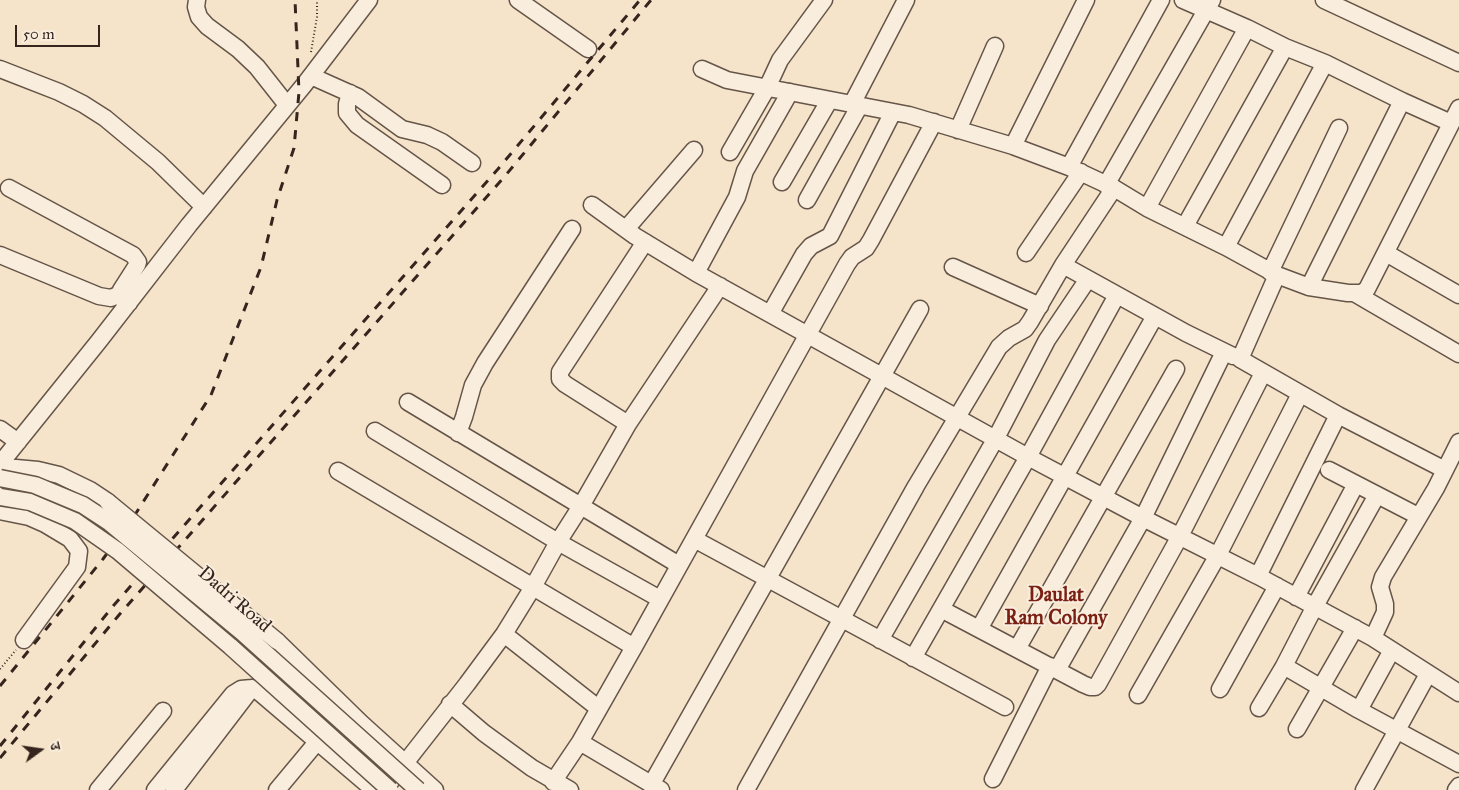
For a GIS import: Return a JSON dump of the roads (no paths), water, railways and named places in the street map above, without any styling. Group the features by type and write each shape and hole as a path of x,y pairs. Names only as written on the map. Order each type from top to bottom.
{"street":[{"path":"197,0 196,7 199,17 207,26 238,49 256,67 287,105"},
{"path":"0,464 124,298 204,207 311,76 369,0"},
{"path":"518,0 588,49"},
{"path":"730,152 767,88 780,60 824,0"},
{"path":"807,200 906,0"},
{"path":"1013,146 1086,0"},
{"path":"1026,253 1075,170 1161,0"},
{"path":"702,70 727,80 829,101 856,104 934,122 1013,146 1110,186 1147,208 1226,247 1274,274 1310,287 1356,294 1362,293 1367,289 1386,253 1455,115 1402,101 1325,63 1285,47 1247,28 1209,5 1183,0"},
{"path":"1324,0 1459,63"},
{"path":"746,790 916,486 999,347 1025,328 1040,306 1110,186 1209,5"},
{"path":"1147,208 1247,28"},
{"path":"958,130 996,46"},
{"path":"1185,226 1285,47"},
{"path":"1226,247 1325,63"},
{"path":"0,69 59,92 105,118 158,162 204,207"},
{"path":"311,76 350,93 402,129 427,134 442,142 472,163"},
{"path":"696,273 737,197 745,171 790,92"},
{"path":"350,93 347,104 348,113 357,125 442,185"},
{"path":"782,182 829,101"},
{"path":"1310,287 1402,101"},
{"path":"770,314 804,254 811,246 830,236 893,112"},
{"path":"553,782 580,742 634,647 847,264 852,257 866,248 871,240 934,122"},
{"path":"1240,359 1274,274 1339,128"},
{"path":"626,229 694,150"},
{"path":"9,188 133,255 138,262 120,290 124,298"},
{"path":"592,205 645,242 696,273 1028,457 1277,586 1373,638 1428,674 1456,686"},
{"path":"458,433 473,385 485,363 572,229"},
{"path":"628,424 565,384 560,379 560,372 645,242"},
{"path":"1386,253 1459,295"},
{"path":"0,255 99,296 124,298"},
{"path":"1063,265 1155,316 1240,359 1338,416 1445,470"},
{"path":"953,267 1040,306"},
{"path":"880,640 996,438 1047,340 1088,279"},
{"path":"384,790 504,634 628,424 720,286"},
{"path":"1356,294 1459,354"},
{"path":"913,658 1028,457 1117,295"},
{"path":"580,742 656,787 767,580 920,309"},
{"path":"979,629 1155,316"},
{"path":"993,779 1053,668 1143,518 1224,352"},
{"path":"1017,649 1176,369"},
{"path":"941,609 1090,687 1095,687 1180,536 1263,373"},
{"path":"1138,696 1218,555 1300,394"},
{"path":"408,402 679,565"},
{"path":"1258,576 1338,416"},
{"path":"0,429 18,442"},
{"path":"375,432 558,542 660,599"},
{"path":"1373,638 1385,612 1381,582 1459,442"},
{"path":"0,468 24,468 59,475 90,490 108,502 277,641 435,790"},
{"path":"1329,470 1418,516"},
{"path":"338,471 634,647"},
{"name":"Dadri Road","path":"0,478 35,485 84,505 109,522 242,632 418,790"},
{"path":"1296,597 1356,484"},
{"path":"1259,708 1284,666 1314,606 1378,495"},
{"name":"Dadri Road","path":"0,497 30,502 75,521 118,551 230,646 390,790"},
{"path":"0,511 29,517 45,524 70,538 79,551 77,567 74,573 24,640"},
{"path":"694,539 1005,707"},
{"path":"1220,689 1277,586"},
{"path":"1297,729 1355,628"},
{"path":"504,634 598,708"},
{"path":"1358,710 1392,650"},
{"path":"1284,666 1358,710 1459,764"},
{"path":"1364,790 1428,674"},
{"path":"174,790 252,688"},
{"path":"155,790 233,694 241,689 252,688 374,790"},
{"path":"450,704 484,733 536,771 570,790"},
{"path":"98,790 163,711"},
{"path":"280,789 317,742"},
{"path":"1456,790 1459,786"}],"railway":[{"path":"0,686 103,559 131,521 211,395 261,267 277,200 294,148 299,92 295,0"},
{"path":"0,746 114,605 498,169 640,0"},
{"path":"0,758 119,615 505,176 651,0"}],"district":[{"name":"Daulat Ram Colony","path":"1056,608"}]}
